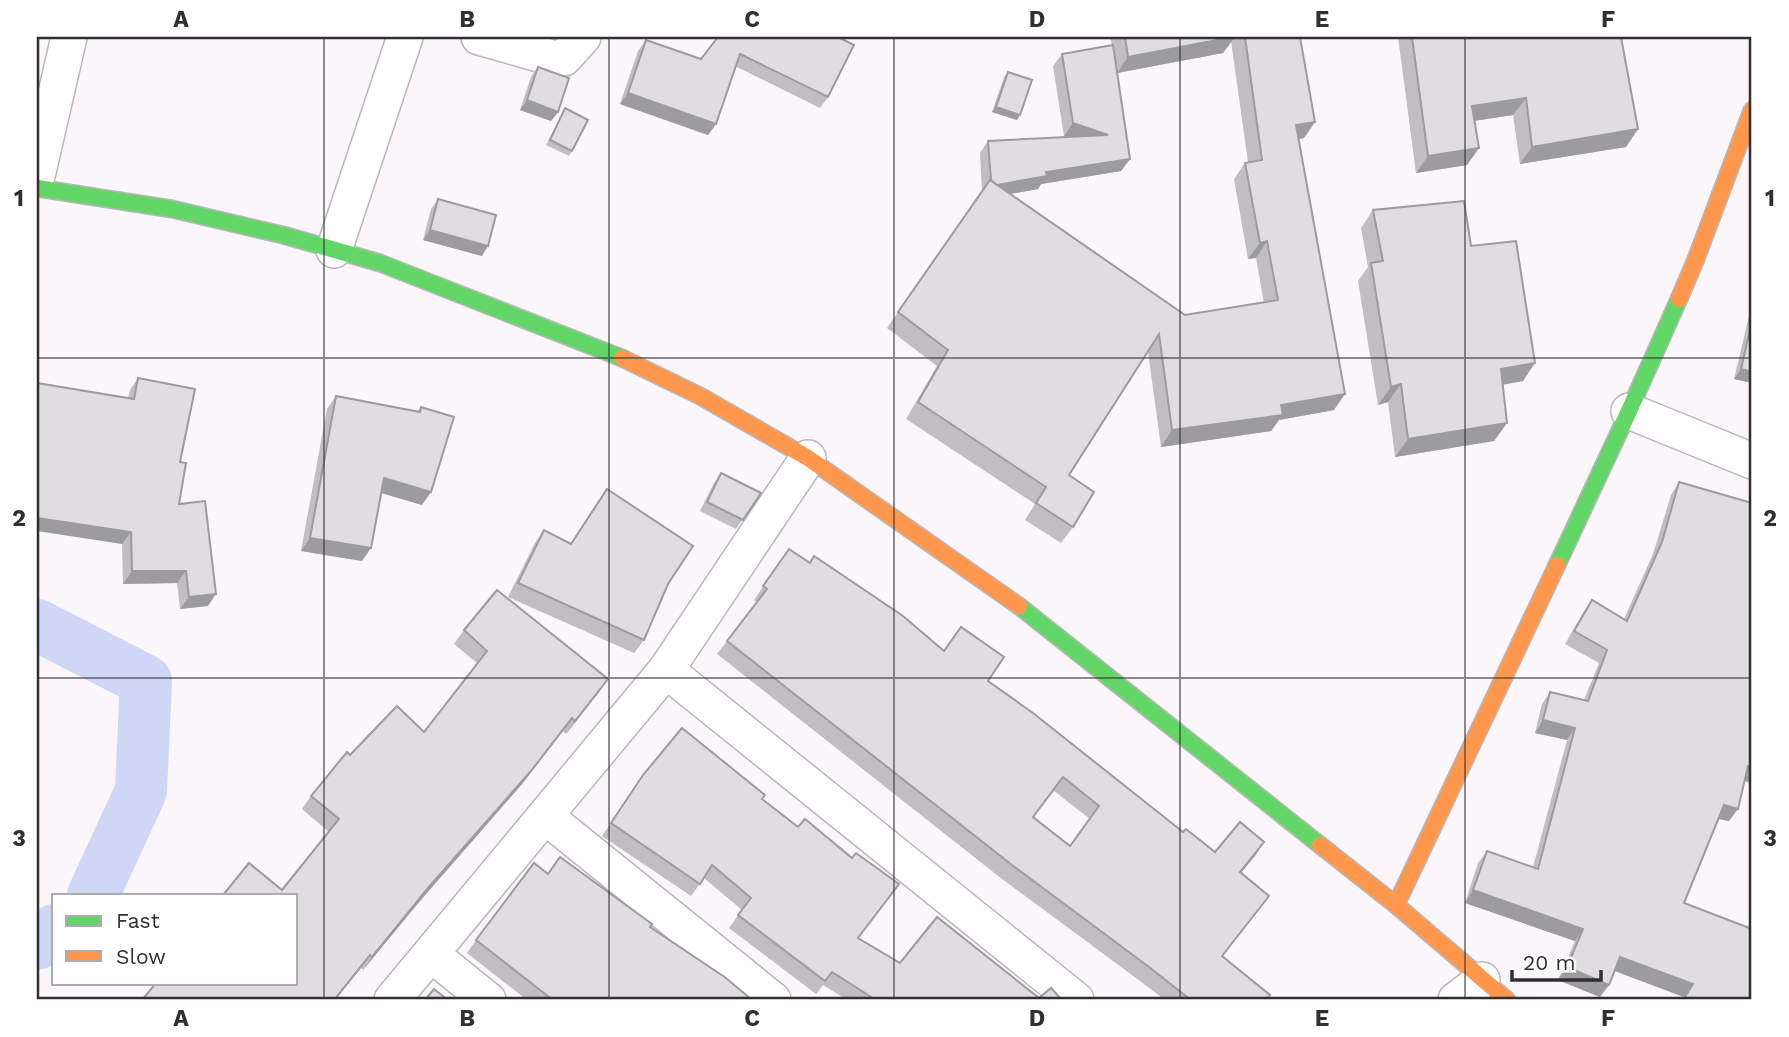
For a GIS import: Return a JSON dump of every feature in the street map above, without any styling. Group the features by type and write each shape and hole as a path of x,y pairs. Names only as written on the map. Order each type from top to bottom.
{"street":[{"path":"37,176 69,37"},
{"path":"334,250 405,37"},
{"path":"479,37 556,59 564,58 583,37"},
{"path":"1396,905 1629,411 1696,258 1752,110"},
{"path":"37,188 172,209 283,235 391,267 617,356 701,396 808,458 1017,604 1396,905 1482,994"},
{"path":"1629,411 1752,461"},
{"path":"392,1000 666,670 808,458"},
{"path":"666,670 1076,1000"},
{"path":"544,816 773,1000"},
{"path":"431,954 488,1000"}],"building":[{"path":"718,37 838,37 854,45 828,97 740,54 716,124 628,93 646,40 701,59"},
{"path":"1125,37 1233,37 1128,57"},
{"path":"1245,37 1300,37 1315,122 1296,125 1345,394 1281,405 1283,415 1172,430 1159,334 1069,475 1094,492 1073,527 1036,503 1046,487 918,402 948,350 898,312 990,180 1185,315 1278,300 1267,241 1260,243 1245,163 1262,160"},
{"path":"1412,37 1621,37 1638,129 1532,147 1526,98 1472,106 1479,148 1428,156"},
{"path":"1113,45 1130,159 1046,172 1047,176 997,185 991,180 988,141 1108,135 1073,123 1062,54"},
{"path":"538,67 569,78 558,112 527,100"},
{"path":"1008,72 1032,80 1020,115 996,107"},
{"path":"565,108 588,120 572,151 550,140"},
{"path":"438,199 496,215 488,246 430,230"},
{"path":"1464,201 1471,246 1516,241 1535,363 1501,369 1507,423 1408,439 1401,384 1391,387 1371,263 1383,261 1373,210"},
{"path":"1752,321 1752,372 1741,369"},
{"path":"138,378 195,389 180,462 186,463 179,504 205,501 216,594 189,597 186,571 132,571 131,532 37,518 37,383 134,399"},
{"path":"336,396 420,412 421,407 454,417 431,492 384,478 371,548 310,538"},
{"path":"721,473 761,493 743,520 707,502"},
{"path":"1679,482 1752,503 1752,768 1748,766 1738,809 1724,805 1684,903 1752,929 1752,1000 1683,1000 1693,984 1620,957 1609,985 1567,967 1583,929 1473,890 1487,851 1538,869 1575,728 1543,720 1550,692 1588,701 1607,650 1574,631 1592,600 1627,621 1662,542"},
{"path":"607,489 693,546 668,584 644,640 518,583 544,530 571,544"},
{"path":"789,549 810,563 814,556 903,616 944,651 961,627 1004,657 988,681 1033,713 1183,832 1186,829 1215,852 1240,822 1264,842 1240,872 1269,896 1222,956 1270,995 1266,1000 1191,1000 1012,865 727,641 767,589 763,586","holes":["1063,777 1099,806 1070,846 1033,817"]},
{"path":"497,590 608,679 575,721 572,718 531,771 334,1000 142,1000 155,984 298,984 298,894 224,894 249,863 282,890 339,819 311,796 347,752 350,755 397,706 424,732 487,651 464,630"},
{"path":"682,728 765,795 762,799 798,827 805,819 852,858 856,853 899,884 858,938 900,963 937,917 1039,998 1051,988 1062,1000 876,1000 832,972 825,981 738,915 751,898 712,865 700,884 611,823 643,775"},
{"path":"560,857 652,924 650,927 726,978 752,1000 553,1000 476,940 534,863 548,874"},
{"path":"434,989 448,1000 425,1000"}],"waterway":[{"path":"37,625 146,681 141,791 93,894"},
{"path":"37,944 52,932"}],"traffic: fast":[{"path":"37,188 172,209 283,235 380,263 622,358"},
{"path":"1557,565 1679,299"},
{"path":"1019,606 1320,845"}],"traffic: slow":[{"path":"1679,299 1752,110"},
{"path":"622,358 700,396 808,458 1019,606"},
{"path":"1396,905 1557,565"},
{"path":"1320,845 1396,905 1507,1000"}]}
